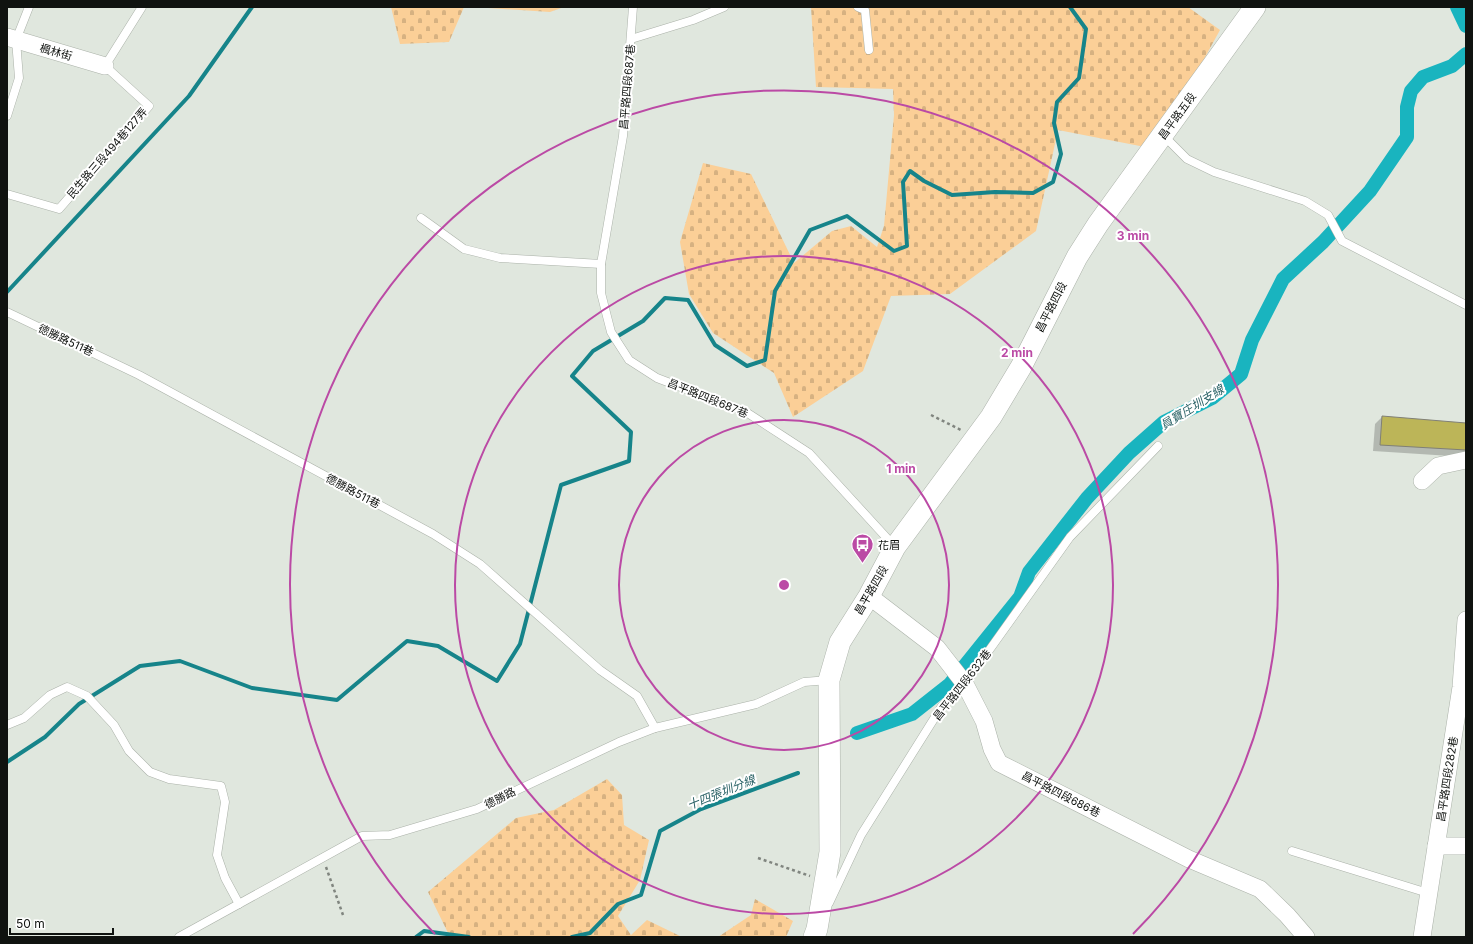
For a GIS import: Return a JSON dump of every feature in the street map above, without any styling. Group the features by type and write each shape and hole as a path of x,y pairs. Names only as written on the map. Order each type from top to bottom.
{"street":[{"name":"昌平路五段","path":"1098,224 1255,7"},
{"name":"楓林街","path":"12,39 105,66"},
{"name":"昌平路四段","path":"816,933 830,852 829,680 840,642 869,596 895,547 976,438 1021,367 1077,258 1098,224"},
{"path":"1422,481 1438,466 1466,460"},
{"name":"昌平路四段686巷","path":"869,596 937,648 965,684 984,721 992,749 998,763 1189,859 1260,889 1306,937"},
{"name":"昌平路四段282巷","path":"1422,937 1461,687 1466,620"},
{"path":"1436,846 1466,846"}],"lane":[{"path":"7,116 19,78 12,39 29,7"},
{"path":"105,66 142,7"},
{"name":"昌平路四段687巷","path":"633,7 622,136 601,264 601,293 611,332 622,352 629,360 657,378 746,412 809,453 895,547"},
{"path":"631,39 694,20 724,7"},
{"path":"858,7 865,10 869,50"},
{"name":"民生路三段494巷127弄","path":"7,194 59,209 149,106 105,66"},
{"path":"1163,135 1187,159 1214,172 1305,201 1328,215 1342,241 1466,305"},
{"path":"421,218 464,248 500,258 601,264"},
{"name":"德勝路511巷","path":"7,312 139,374 433,534 480,564 600,670 637,696 655,728"},
{"name":"昌平路四段632巷","path":"816,933 861,835 942,706 965,684 1070,537 1158,446"},
{"name":"德勝路","path":"180,937 362,836 390,835 477,809 619,742 655,728 756,704 804,682 829,680"},
{"path":"7,725 24,718 50,695 67,687 87,696 114,725 129,751 150,772 169,779 222,786 225,802 217,855 225,878 239,904"},
{"path":"1292,851 1428,893"}],"path":[{"path":"931,415 976,438"},
{"path":"323,858 343,915"},
{"path":"758,858 825,882"}],"green space":[{"path":"391,7 464,7 449,42 400,44"},
{"path":"473,7 564,7 550,12"},
{"path":"811,7 1188,7 1220,30 1165,130 1145,147 1058,130 1036,231 950,294 891,296 863,371 793,417 774,373 713,333 689,294 680,242 703,163 751,174 794,263 832,231 851,226 877,247 884,226 894,115 893,89 816,87"},
{"path":"607,779 622,795 624,825 649,840 640,880 618,916 631,935 647,920 682,937 450,937 428,892 516,818 554,810"},
{"path":"755,899 793,921 786,937 718,937 751,915"}],"building":[{"path":"1382,416 1466,423 1466,450 1380,445"}],"waterway":[{"path":"7,292 189,96 252,7"},
{"path":"7,762 45,737 79,704 140,666 180,661 252,688 337,700 407,641 438,646 497,681 520,644 561,485 629,461 631,432 572,376 593,351 643,321 665,298 688,300 715,345 747,366 765,360 775,291 810,230 847,216 894,251 907,246 903,182 910,171 924,181 952,195 995,192 1033,193 1053,182 1061,154 1054,123 1057,102 1079,78 1086,29 1070,7"},
{"name":"員寶庄圳支線","path":"1457,7 1466,26"},
{"name":"員寶庄圳支線","path":"857,733 912,714 950,684 1020,597 1029,572 1087,498 1129,453 1164,422 1212,398 1241,374 1252,340 1283,279 1323,242 1370,191 1407,137 1407,107 1411,91 1423,77 1452,66 1466,54"},
{"name":"十四張圳分線","path":"572,937 590,933 618,904 641,895 660,831 701,809 798,773"},
{"name":"十四張圳分線","path":"416,937 424,931 469,937"}],"place":[{"name":"花眉","path":"862,564"}]}
